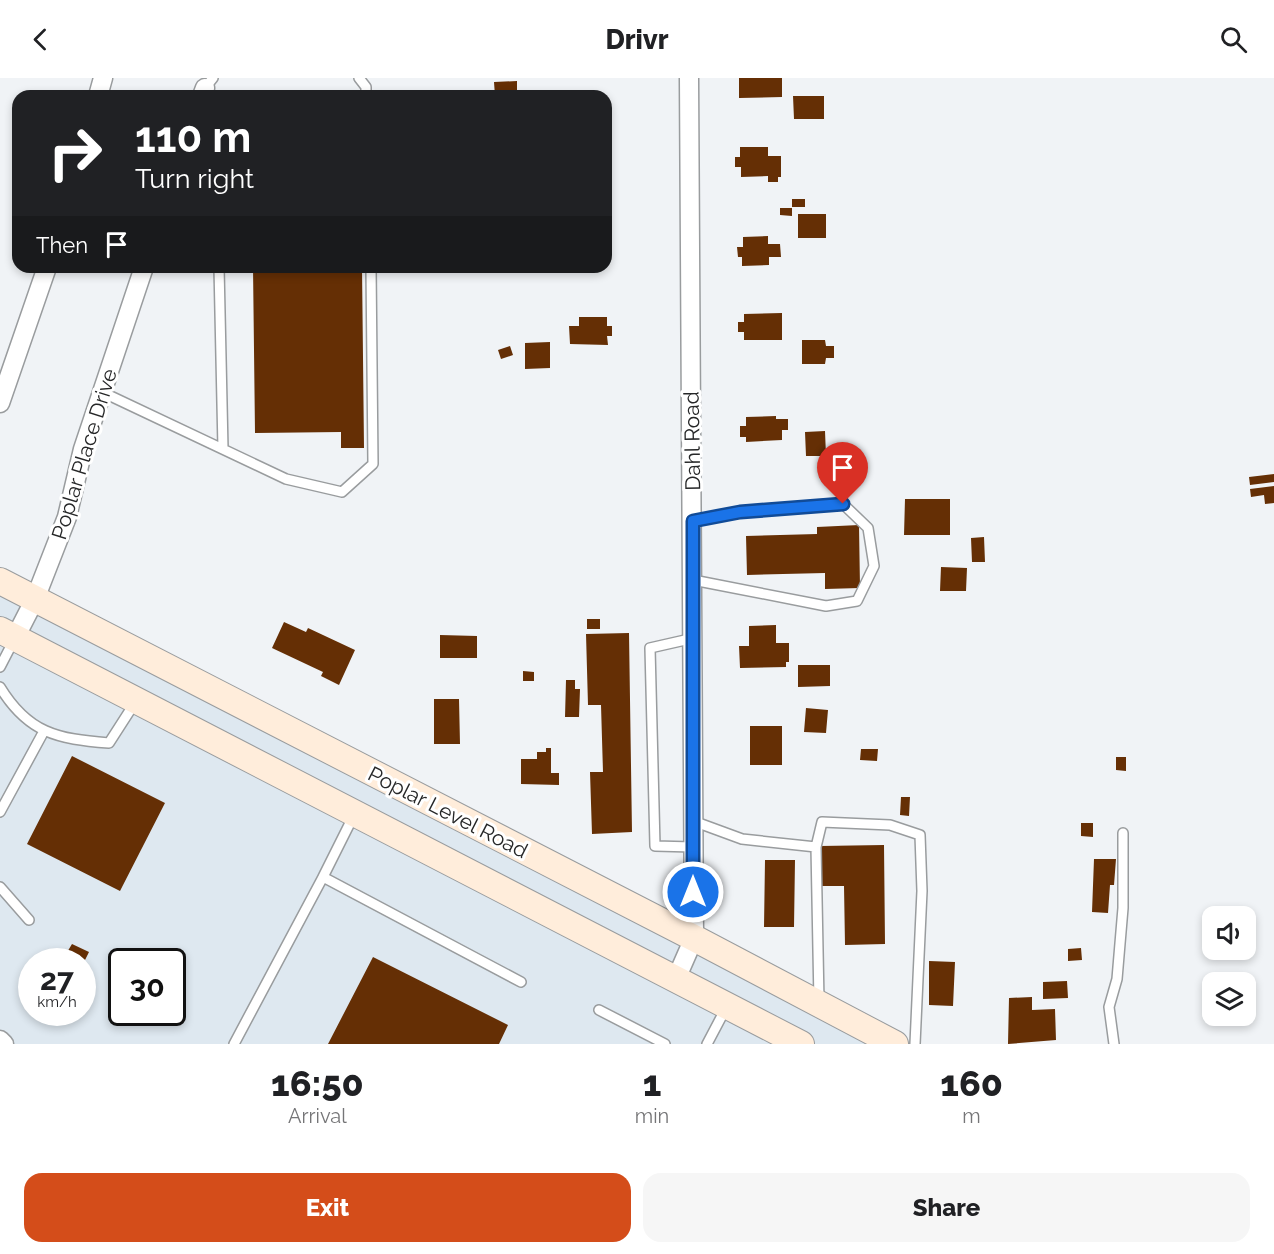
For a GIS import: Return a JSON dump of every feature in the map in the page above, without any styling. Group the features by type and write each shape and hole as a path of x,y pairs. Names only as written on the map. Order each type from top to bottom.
{"main road":[{"name":"Poplar Level Road","path":"0,581 895,1044"},
{"name":"Poplar Level Road","path":"8,634 801,1044"}],"street":[{"name":"Dahl Road","path":"676,979 694,938 689,78"},
{"path":"0,403 45,273"},
{"name":"Poplar Place Drive","path":"8,634 35,599 67,517 83,449 142,273"},
{"path":"0,1040 4,1044"}],"lane":[{"path":"219,273 223,449"},
{"path":"102,392 286,479 342,492 373,464 371,273"},
{"path":"693,521 740,512 843,504 868,528 874,566 857,601 826,606 693,580"},
{"path":"0,667 8,634"},
{"path":"693,847 656,846 650,648 694,638"},
{"path":"0,687 14,709 34,726 77,741 109,743 137,700"},
{"path":"0,812 44,731"},
{"path":"234,1044 355,813"},
{"path":"693,821 742,839 816,848"},
{"path":"819,1004 816,848 822,822 890,825 920,835 922,891 915,1044"},
{"path":"1113,1044 1109,1007 1117,979 1123,908 1123,833"},
{"path":"322,877 521,982"},
{"path":"0,887 29,920"},
{"path":"707,1044 727,1005"},
{"path":"599,1010 665,1044"}],"shaded area":[{"path":"0,581 895,1044 0,1044"}],"building":[{"path":"739,78 782,78 782,97 739,98"},
{"path":"517,81 517,90 495,90 494,82"},
{"path":"793,96 824,96 824,119 794,119"},
{"path":"740,147 768,147 768,156 781,156 781,177 778,177 778,182 768,182 768,176 741,177 741,167 735,167 735,157 740,157"},
{"path":"792,199 805,199 805,207 792,207"},
{"path":"780,208 792,208 792,216 780,215"},
{"path":"798,214 826,214 826,238 798,238"},
{"path":"768,236 768,244 780,244 781,257 769,257 769,265 742,266 742,257 738,257 737,247 743,247 743,237"},
{"path":"253,273 362,273 364,448 341,448 341,432 255,433"},
{"path":"782,313 782,340 744,340 744,332 738,332 738,322 744,322 744,314"},
{"path":"579,317 607,317 607,326 612,326 612,336 607,336 608,345 570,344 569,326 579,326"},
{"path":"802,340 825,340 826,346 834,346 834,358 826,358 825,364 802,364"},
{"path":"550,342 550,368 525,369 525,343"},
{"path":"510,346 513,355 501,359 498,350"},
{"path":"776,416 776,419 788,419 788,430 782,430 782,440 746,442 746,437 740,437 740,426 746,426 746,417"},
{"path":"825,431 826,456 806,456 805,432"},
{"path":"1274,474 1274,482 1250,485 1249,477"},
{"path":"1274,486 1274,503 1265,504 1264,495 1251,497 1250,489"},
{"path":"905,499 950,499 950,535 904,535"},
{"path":"859,525 860,588 825,589 825,573 747,575 746,536 817,534 817,527"},
{"path":"984,537 985,562 972,562 971,538"},
{"path":"941,567 967,568 966,591 940,591"},
{"path":"587,619 600,619 600,629 587,629"},
{"path":"284,622 306,632 308,628 355,650 339,685 321,676 323,672 272,648"},
{"path":"776,625 776,643 789,643 789,662 786,662 786,667 740,668 739,646 749,646 749,626"},
{"path":"629,633 632,832 592,834 590,772 603,772 601,705 588,705 586,634"},
{"path":"440,635 477,636 477,658 440,658"},
{"path":"798,665 830,665 830,686 798,687"},
{"path":"523,671 534,672 534,681 523,681"},
{"path":"566,680 575,680 575,689 580,689 579,717 565,717"},
{"path":"434,699 459,699 460,744 434,744"},
{"path":"806,708 828,710 826,733 804,732"},
{"path":"750,726 782,726 782,765 750,765"},
{"path":"546,748 551,748 551,773 559,773 559,785 521,784 521,759 537,759 537,752 546,752"},
{"path":"861,749 878,749 877,761 860,760"},
{"path":"72,756 165,803 120,891 27,844"},
{"path":"1116,757 1126,757 1126,771 1116,770"},
{"path":"901,797 910,797 909,816 900,815"},
{"path":"1081,823 1093,823 1093,837 1081,836"},
{"path":"884,845 885,944 845,945 844,886 821,886 820,846"},
{"path":"1094,859 1116,859 1114,885 1110,885 1108,913 1092,912"},
{"path":"765,860 795,860 794,927 764,927"},
{"path":"1081,948 1082,960 1068,961 1068,949"},
{"path":"373,957 508,1025 499,1044 328,1044"},
{"path":"929,961 955,962 953,1006 929,1005"},
{"path":"1067,981 1068,998 1043,999 1043,982"},
{"path":"1032,997 1032,1010 1055,1009 1056,1040 1008,1044 1009,998"}],"route":[{"path":"693,892 693,521 740,512 843,504"}]}
